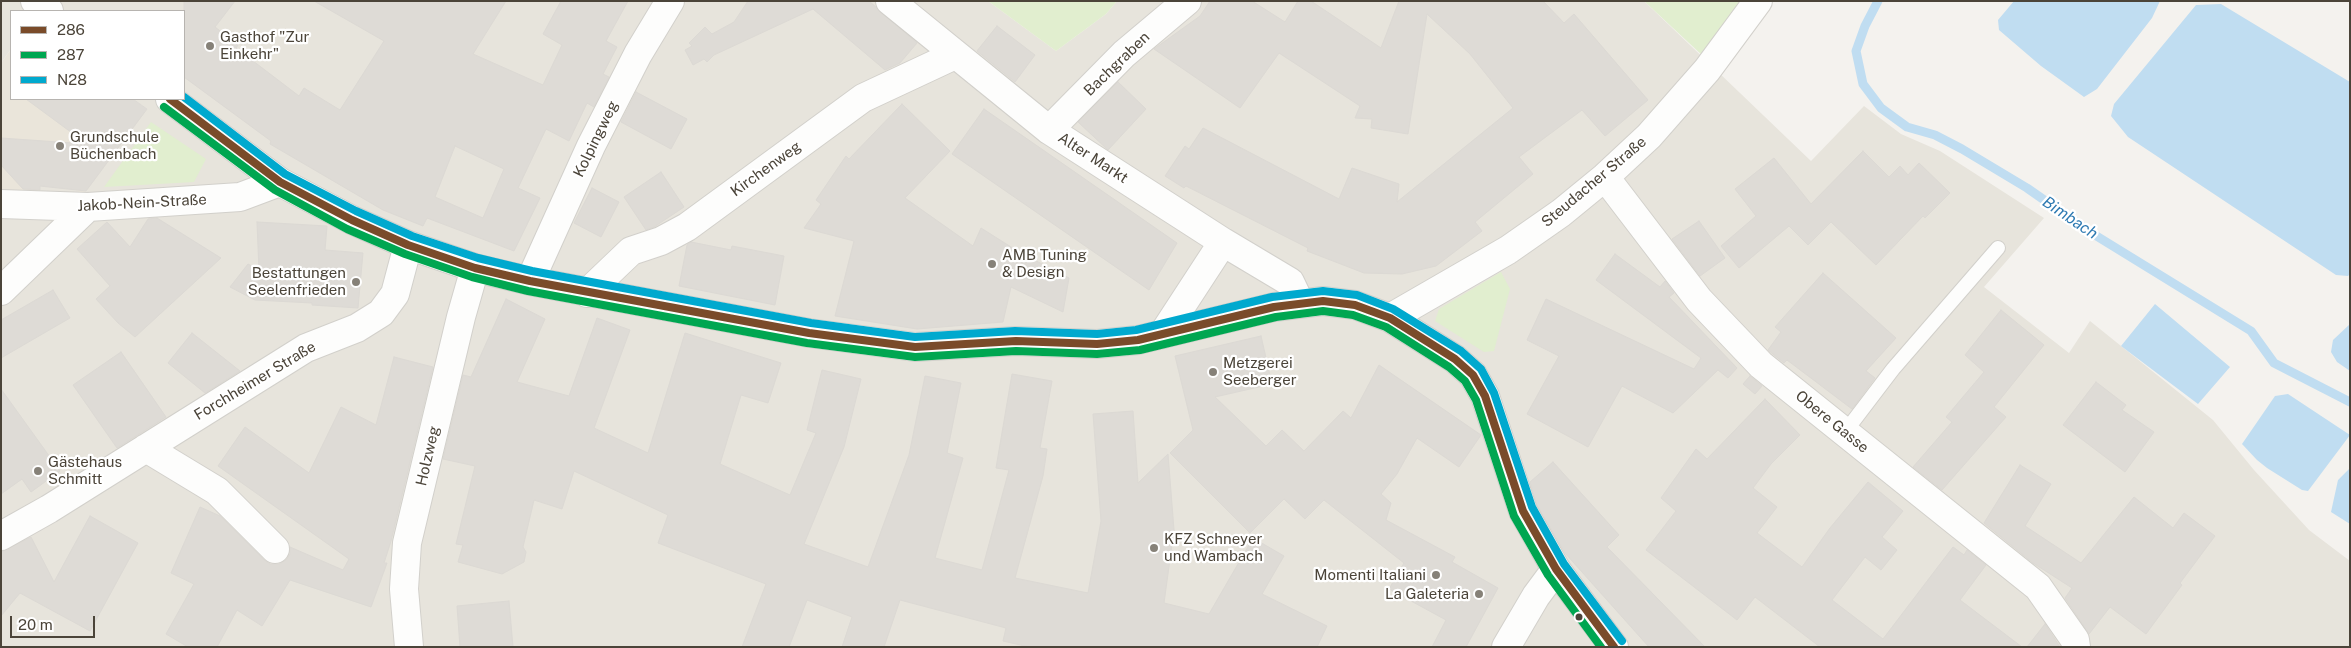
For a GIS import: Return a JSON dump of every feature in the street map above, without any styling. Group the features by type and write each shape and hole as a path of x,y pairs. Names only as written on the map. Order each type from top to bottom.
{"street":[{"path":"35,1 48,10"},
{"name":"Kolpingweg","path":"530,281 591,146 638,54 670,1"},
{"name":"Alter Markt","path":"890,1 1049,130 1223,242 1290,282 1300,304"},
{"name":"Bachgraben","path":"1049,130 1124,54 1187,1"},
{"name":"Steudacher Straße","path":"1390,318 1508,250 1561,213 1606,177 1649,136 1701,78 1758,1"},
{"name":"Kirchenweg","path":"587,293 631,251 661,241 687,227 863,98 955,55"},
{"path":"171,100 280,182 352,220 408,246 475,268 530,281 809,334 915,347 1016,341 1097,344 1138,340 1274,307 1300,304 1323,302 1355,305 1390,318 1455,359 1473,375 1485,396 1523,511 1556,569 1614,647"},
{"name":"Obere Gasse","path":"1606,177 1699,300 1762,366 2038,587 2075,640 2076,647"},
{"name":"Jakob-Nein-Straße","path":"1,204 88,207 240,197 280,182"},
{"path":"1,291 88,207"},
{"path":"1163,334 1223,242"},
{"name":"Forchheimer Straße","path":"1,536 49,509 306,348 358,328 381,313 395,294 408,246"},
{"name":"Holzweg","path":"409,647 404,589 407,543 460,317 475,268"},
{"path":"146,448 217,491 275,549"},
{"path":"1506,647 1536,596 1556,569"}],"lane":[{"path":"1845,432 1893,369 1998,248"}],"shaded area":[{"path":"1,1 988,1 1056,51 1106,14 1117,1 1644,1 1811,161 1864,106 1901,134 1940,151 2044,218 1984,287 2069,353 2090,321 2213,420 2254,470 2309,530 2350,561 2350,647 1,647 1,190 39,192 40,186 147,109 134,100 185,100 185,10 10,10 10,50 1,63"},
{"name":"Grundschule Büchenbach","path":"10,50 10,100 134,100 147,109 83,195 67,183 40,186 40,192 1,190 1,63"}],"green space":[{"path":"988,1 1117,1 1106,14 1056,51"},
{"path":"1644,1 1744,1 1703,56"},
{"path":"151,122 206,159 194,182 104,187"},
{"path":"1501,272 1510,289 1494,351 1484,352 1435,321 1439,309"}],"water":[{"path":"2014,1 2160,1 2152,18 2097,89 2084,97 2041,66 1999,30 1998,20"},
{"path":"2221,4 2350,82 2350,274 2348,276 2336,275 2128,137 2111,116 2114,104 2196,5"},
{"path":"2155,304 2230,367 2198,404 2121,346"},
{"path":"2350,324 2350,371 2337,362 2331,352 2333,340"},
{"path":"2288,394 2350,435 2308,491 2302,490 2267,468 2242,444 2275,396"},
{"path":"2350,468 2350,524 2331,512 2338,480"}],"building":[{"path":"184,1 235,1 215,27 238,45 236,48 299,96 304,88 340,110 384,41 314,1 506,1 473,54 543,85 562,45 543,34 561,1 628,1 606,41 617,47 603,74 609,77 594,107 587,103 569,141 546,129 518,188 540,198 514,251 427,218 423,226 383,210 270,144 271,141 185,78","holes":["455,146 504,169 483,218 435,197"]},
{"path":"748,1 869,1 917,43 900,63 885,70 813,9 714,55 707,62 704,59 693,65 685,50 692,46 689,43 705,27 712,34 734,22"},
{"path":"1210,1 1252,1 1285,22 1298,1 1311,1 1381,48 1399,1 1543,1 1564,23 1574,14 1648,100 1605,136 1582,110 1519,157 1533,174 1475,222 1482,231 1436,266 1402,274 1364,273 1307,251 1308,248 1186,186 1184,188 1165,176 1185,146 1189,149 1203,128 1339,199 1352,168 1399,184 1397,202 1513,108 1470,54 1427,14 1408,134 1371,128 1372,119 1355,118 1360,106 1279,53 1240,108 1154,49 1200,16"},
{"path":"997,26 1035,55 1015,82 977,51"},
{"path":"1118,82 1146,109 1108,150 1078,122"},
{"path":"636,92 687,119 671,149 621,122"},
{"name":"Grundschule Büchenbach","path":"27,100 134,100 147,109 86,191 40,186 40,190 23,189 1,165 1,138 87,144"},
{"path":"902,104 950,151 905,198 973,246 981,228 1019,252 1069,278 1063,312 1011,287 1003,322 917,329 835,316 854,241 804,228 821,204 816,200 846,156 849,159"},
{"path":"984,109 1177,243 1149,290 952,154"},
{"path":"1863,151 1889,177 1900,166 1908,175 1919,163 1950,193 1925,218 1923,216 1876,265 1831,222 1808,245 1789,226 1739,268 1721,246 1756,216 1735,189 1774,158 1811,204"},
{"path":"661,172 684,207 654,227 646,230 624,197"},
{"path":"592,188 619,202 601,237 574,223"},
{"path":"157,218 221,258 135,337 118,323 96,299 110,286 77,249 107,222 130,247 148,219"},
{"path":"1699,221 1725,258 1700,276 1672,239"},
{"path":"257,222 327,226 325,250 363,253 358,308 255,300 230,287 248,264 259,270"},
{"path":"691,242 731,250 732,246 784,256 775,305 679,286 687,245"},
{"path":"1615,254 1660,287 1665,281 1674,293 1669,297 1737,368 1728,378 1718,370 1673,413 1622,386 1588,447 1527,414 1559,356 1527,340 1546,299 1694,369 1701,358 1596,280"},
{"path":"1823,273 1896,338 1866,371 1875,378 1852,409 1787,360 1784,363 1768,350 1781,332 1775,327"},
{"path":"53,290 70,318 1,358 1,320"},
{"path":"506,299 545,319 517,382 569,396 597,318 630,330 594,428 648,453 685,333 781,363 768,403 741,395 720,464 790,495 816,433 807,430 822,370 861,379 844,447 804,544 868,567 909,455 925,376 961,383 947,453 963,458 935,558 982,570 1009,470 996,468 1012,374 1052,381 1040,448 1047,449 1043,476 1015,578 1088,593 1101,521 1093,414 1133,411 1138,483 1168,454 1174,530 1164,603 1209,614 1253,538 1284,556 1262,594 1327,626 1317,647 1029,647 1003,641 1006,628 900,600 884,647 842,647 852,617 807,600 789,647 742,647 766,584 658,543 668,515 574,471 562,509 534,500 523,547 526,552 524,562 502,574 458,562 463,545 456,544 475,466 443,459 463,375 471,377"},
{"path":"2001,310 2044,345 1994,407 2006,417 1942,490 1913,467 1952,422 1946,417 1984,372 1965,355"},
{"path":"192,333 240,371 205,393 168,363"},
{"path":"1261,336 1272,384 1215,397 1266,446 1282,430 1304,451 1343,411 1351,418 1379,365 1481,435 1459,467 1417,438 1397,474 1381,494 1391,503 1386,520 1455,557 1452,562 1498,588 1466,647 1432,647 1446,620 1389,589 1404,563 1324,500 1305,519 1284,499 1250,533 1170,453 1193,430 1175,356"},
{"path":"121,352 166,417 117,448 73,385"},
{"path":"394,357 433,367 384,563 387,563 371,607 290,580 262,626 237,610 217,647 188,647 166,634 194,584 171,573 200,507 220,516 270,564 279,564 286,560 290,554 290,547 343,570 349,559 218,466 245,427 309,473 341,407 376,425"},
{"path":"1750,376 1762,386 1755,394 1743,384"},
{"path":"2096,382 2126,405 2122,410 2154,432 2125,472 2063,425"},
{"path":"1,389 60,471 31,492 22,479 1,494"},
{"path":"1765,399 1800,435 1771,464 1753,488 1777,507 1757,533 1802,567 1830,528 1868,482 1903,511 1882,537 1897,550 1881,570 1865,557 1832,600 1883,639 1953,547 1964,555 1967,550 1986,565 1960,600 2022,647 1820,647 1755,597 1737,620 1646,550 1676,511 1661,498 1696,449 1707,459"},
{"path":"1553,462 1619,535 1607,547 1705,647 1649,647 1565,553 1537,505 1530,482"},
{"path":"2020,465 2051,484 2025,526 2081,563 2134,497 2173,528 2184,513 2215,536 2180,583 2182,585 2146,634 2110,607 2089,634 2065,598 2072,588 2033,563 1984,523"},
{"path":"90,516 138,543 90,631 20,593 1,616 1,552 31,537 54,582"},
{"path":"509,601 513,647 460,647 457,606"},
{"path":"2045,624 2060,647 2027,647"}],"waterway":[{"name":"Bimbach","path":"1878,1 1865,26 1856,51 1863,84 1881,108 1907,127 1935,135 2027,188 2090,232 2251,331 2274,363 2350,402"}],"transit line":[{"name":"N28","path":"185,98 285,174 356,211 412,236 478,258 532,271 811,323 915,337 1015,331 1097,334 1136,330 1272,297 1323,291 1357,295 1393,309 1461,351 1481,369 1494,393 1532,507 1564,564 1622,641"},
{"name":"286","path":"171,100 280,182 352,220 408,245 475,268 530,281 809,333 915,347 1016,341 1097,344 1138,340 1274,307 1323,301 1355,305 1390,318 1455,359 1473,375 1485,396 1523,511 1556,569 1614,647"},
{"name":"287","path":"164,107 275,190 347,229 405,254 472,277 528,291 807,343 915,357 1016,351 1097,354 1140,350 1276,317 1323,311 1353,315 1386,327 1449,367 1465,381 1476,400 1514,516 1548,575 1601,647"}],"place":[{"name":"Gasthof \"Zur Einkehr\"","path":"210,46"},
{"name":"Grundschule Büchenbach","path":"60,146"},
{"name":"AMB Tuning & Design","path":"992,264"},
{"name":"Bestattungen Seelenfrieden","path":"356,282"},
{"name":"Metzgerei Seeberger","path":"1213,372"},
{"name":"Gästehaus Schmitt","path":"38,471"},
{"name":"KFZ Schneyer und Wambach","path":"1154,548"},
{"name":"Momenti Italiani","path":"1436,575"},
{"name":"La Galeteria","path":"1479,594"}]}
